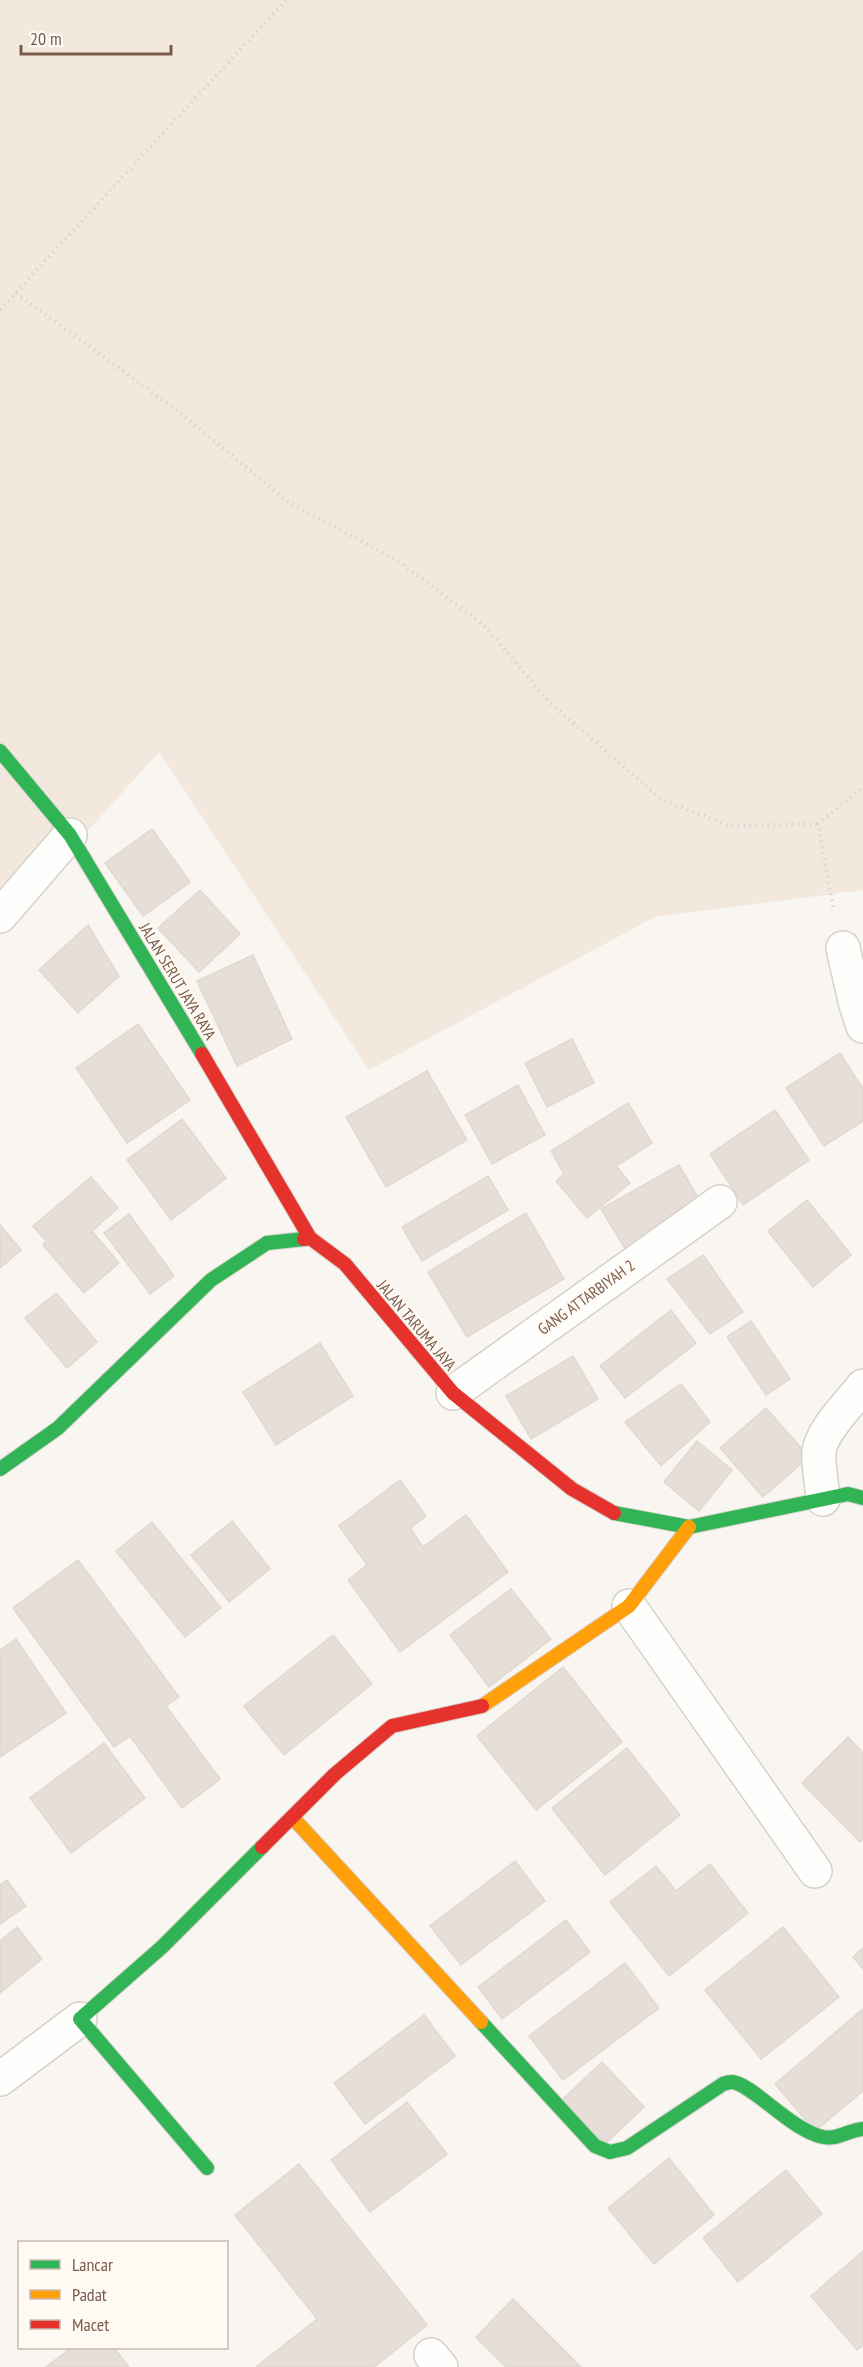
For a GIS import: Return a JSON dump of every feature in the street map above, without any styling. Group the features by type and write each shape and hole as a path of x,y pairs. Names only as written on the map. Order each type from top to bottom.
{"street":[{"name":"JALAN SERUT JAYA RAYA","path":"0,751 70,834 170,998 310,1238"},
{"path":"0,916 70,834"},
{"path":"843,948 863,1026"},
{"name":"GANG ATTARBIYAH 2","path":"453,1393 720,1202"},
{"path":"0,1469 58,1428 211,1280 267,1243 310,1238"},
{"name":"JALAN TARUMA JAYA","path":"310,1238 345,1264 453,1393 572,1489 617,1515 689,1527 848,1494 863,1498"},
{"path":"823,1499 819,1453 821,1444 826,1434 863,1386"},
{"path":"0,2079 80,2019 162,1947 335,1774 392,1726 484,1706 629,1606 689,1527"},
{"path":"629,1606 815,1871"},
{"path":"293,1818 595,2146 610,2152 627,2148 723,2084 732,2082 741,2085 811,2135 833,2138 856,2128 863,2128"},
{"path":"80,2019 207,2168"}],"path":[{"path":"0,310 286,0"},
{"path":"16,293 183,415 288,502 395,559 484,625 549,702 661,799 730,826 818,824 863,787"},
{"path":"818,824 834,916 843,948"}],"shaded area":[{"path":"0,0 863,0 863,890 655,917 369,1070 159,752 0,928"}],"building":[{"path":"152,829 190,882 143,916 105,863"},
{"path":"200,890 240,934 199,972 158,928"},
{"path":"88,925 119,976 78,1013 39,970"},
{"path":"253,955 292,1039 237,1066 197,981"},
{"path":"138,1024 190,1100 127,1143 76,1068"},
{"path":"572,1039 594,1083 547,1107 525,1063"},
{"path":"840,1053 863,1089 863,1121 824,1146 786,1088"},
{"path":"427,1071 467,1140 386,1187 346,1117"},
{"path":"518,1085 545,1135 492,1164 465,1115"},
{"path":"628,1103 652,1143 616,1166 630,1183 587,1218 556,1181 564,1174 551,1151"},
{"path":"775,1110 809,1160 743,1205 710,1154"},
{"path":"182,1119 226,1178 171,1220 127,1160"},
{"path":"679,1165 704,1208 627,1252 601,1209"},
{"path":"488,1176 508,1210 422,1261 402,1227"},
{"path":"91,1177 118,1208 92,1231 119,1263 84,1293 43,1245 46,1241 33,1226"},
{"path":"807,1200 851,1255 813,1287 768,1231"},
{"path":"526,1213 564,1279 467,1337 428,1272"},
{"path":"129,1214 174,1276 150,1294 104,1233"},
{"path":"0,1225 21,1250 0,1268"},
{"path":"703,1255 743,1312 710,1334 667,1279"},
{"path":"56,1293 97,1342 67,1368 25,1318"},
{"path":"671,1310 696,1343 625,1398 600,1366"},
{"path":"751,1321 790,1379 766,1395 727,1337"},
{"path":"320,1343 353,1396 276,1445 243,1392"},
{"path":"573,1356 598,1399 531,1439 506,1396"},
{"path":"681,1384 710,1422 661,1466 625,1422"},
{"path":"766,1408 809,1457 763,1497 720,1448"},
{"path":"697,1441 732,1470 699,1511 664,1482"},
{"path":"400,1480 426,1516 410,1528 423,1547 466,1515 508,1572 400,1652 348,1580 367,1565 339,1526"},
{"path":"232,1521 270,1569 229,1602 191,1555"},
{"path":"152,1522 221,1608 185,1637 116,1551"},
{"path":"78,1560 179,1697 166,1706 220,1779 182,1808 130,1736 114,1747 13,1608"},
{"path":"511,1589 551,1639 489,1687 450,1635"},
{"path":"333,1635 372,1684 284,1755 244,1706"},
{"path":"16,1639 66,1713 0,1757 0,1650"},
{"path":"563,1667 622,1742 536,1810 477,1736"},
{"path":"848,1737 863,1753 863,1839 860,1842 802,1783"},
{"path":"104,1743 145,1798 71,1853 30,1798"},
{"path":"627,1748 680,1815 605,1875 552,1808"},
{"path":"515,1861 545,1901 461,1965 430,1926"},
{"path":"710,1864 748,1913 669,1976 610,1902 656,1866 676,1891"},
{"path":"7,1880 26,1906 0,1924 0,1885"},
{"path":"566,1920 590,1952 502,2019 478,1987"},
{"path":"17,1927 42,1959 0,1993 0,1941"},
{"path":"783,1927 839,1997 761,2059 705,1990"},
{"path":"863,1948 863,1969 853,1957"},
{"path":"625,1963 659,2008 563,2080 529,2036"},
{"path":"863,2009 863,2091 815,2131 775,2084"},
{"path":"424,2015 455,2056 365,2124 334,2083"},
{"path":"602,2062 644,2107 605,2144 562,2100"},
{"path":"407,2102 447,2154 370,2212 331,2160"},
{"path":"669,2158 714,2215 654,2264 608,2208"},
{"path":"299,2164 427,2325 374,2367 256,2367 317,2319 235,2215"},
{"path":"786,2170 822,2214 738,2282 703,2238"},
{"path":"863,2251 863,2345 857,2350 811,2296"},
{"path":"513,2299 581,2367 506,2367 476,2337"},
{"path":"70,2349 115,2349 129,2367 46,2367"}],"traffic: fast":[{"path":"0,751 70,835 202,1054"},
{"path":"0,1469 58,1428 211,1280 267,1243 304,1239"},
{"path":"614,1513 689,1527 848,1494 863,1498"},
{"path":"207,2168 80,2019 162,1947 262,1847"},
{"path":"481,2022 595,2146 610,2152 627,2148 723,2084 731,2082 750,2090 811,2133 828,2138 863,2129"}],"traffic: slow":[{"path":"482,1706 629,1606 689,1527"},
{"path":"293,1818 481,2022"}],"traffic: jam":[{"path":"202,1054 310,1238"},
{"path":"304,1239 310,1238 345,1264 453,1393 572,1489 614,1513"},
{"path":"262,1847 335,1774 392,1726 482,1706"}]}
